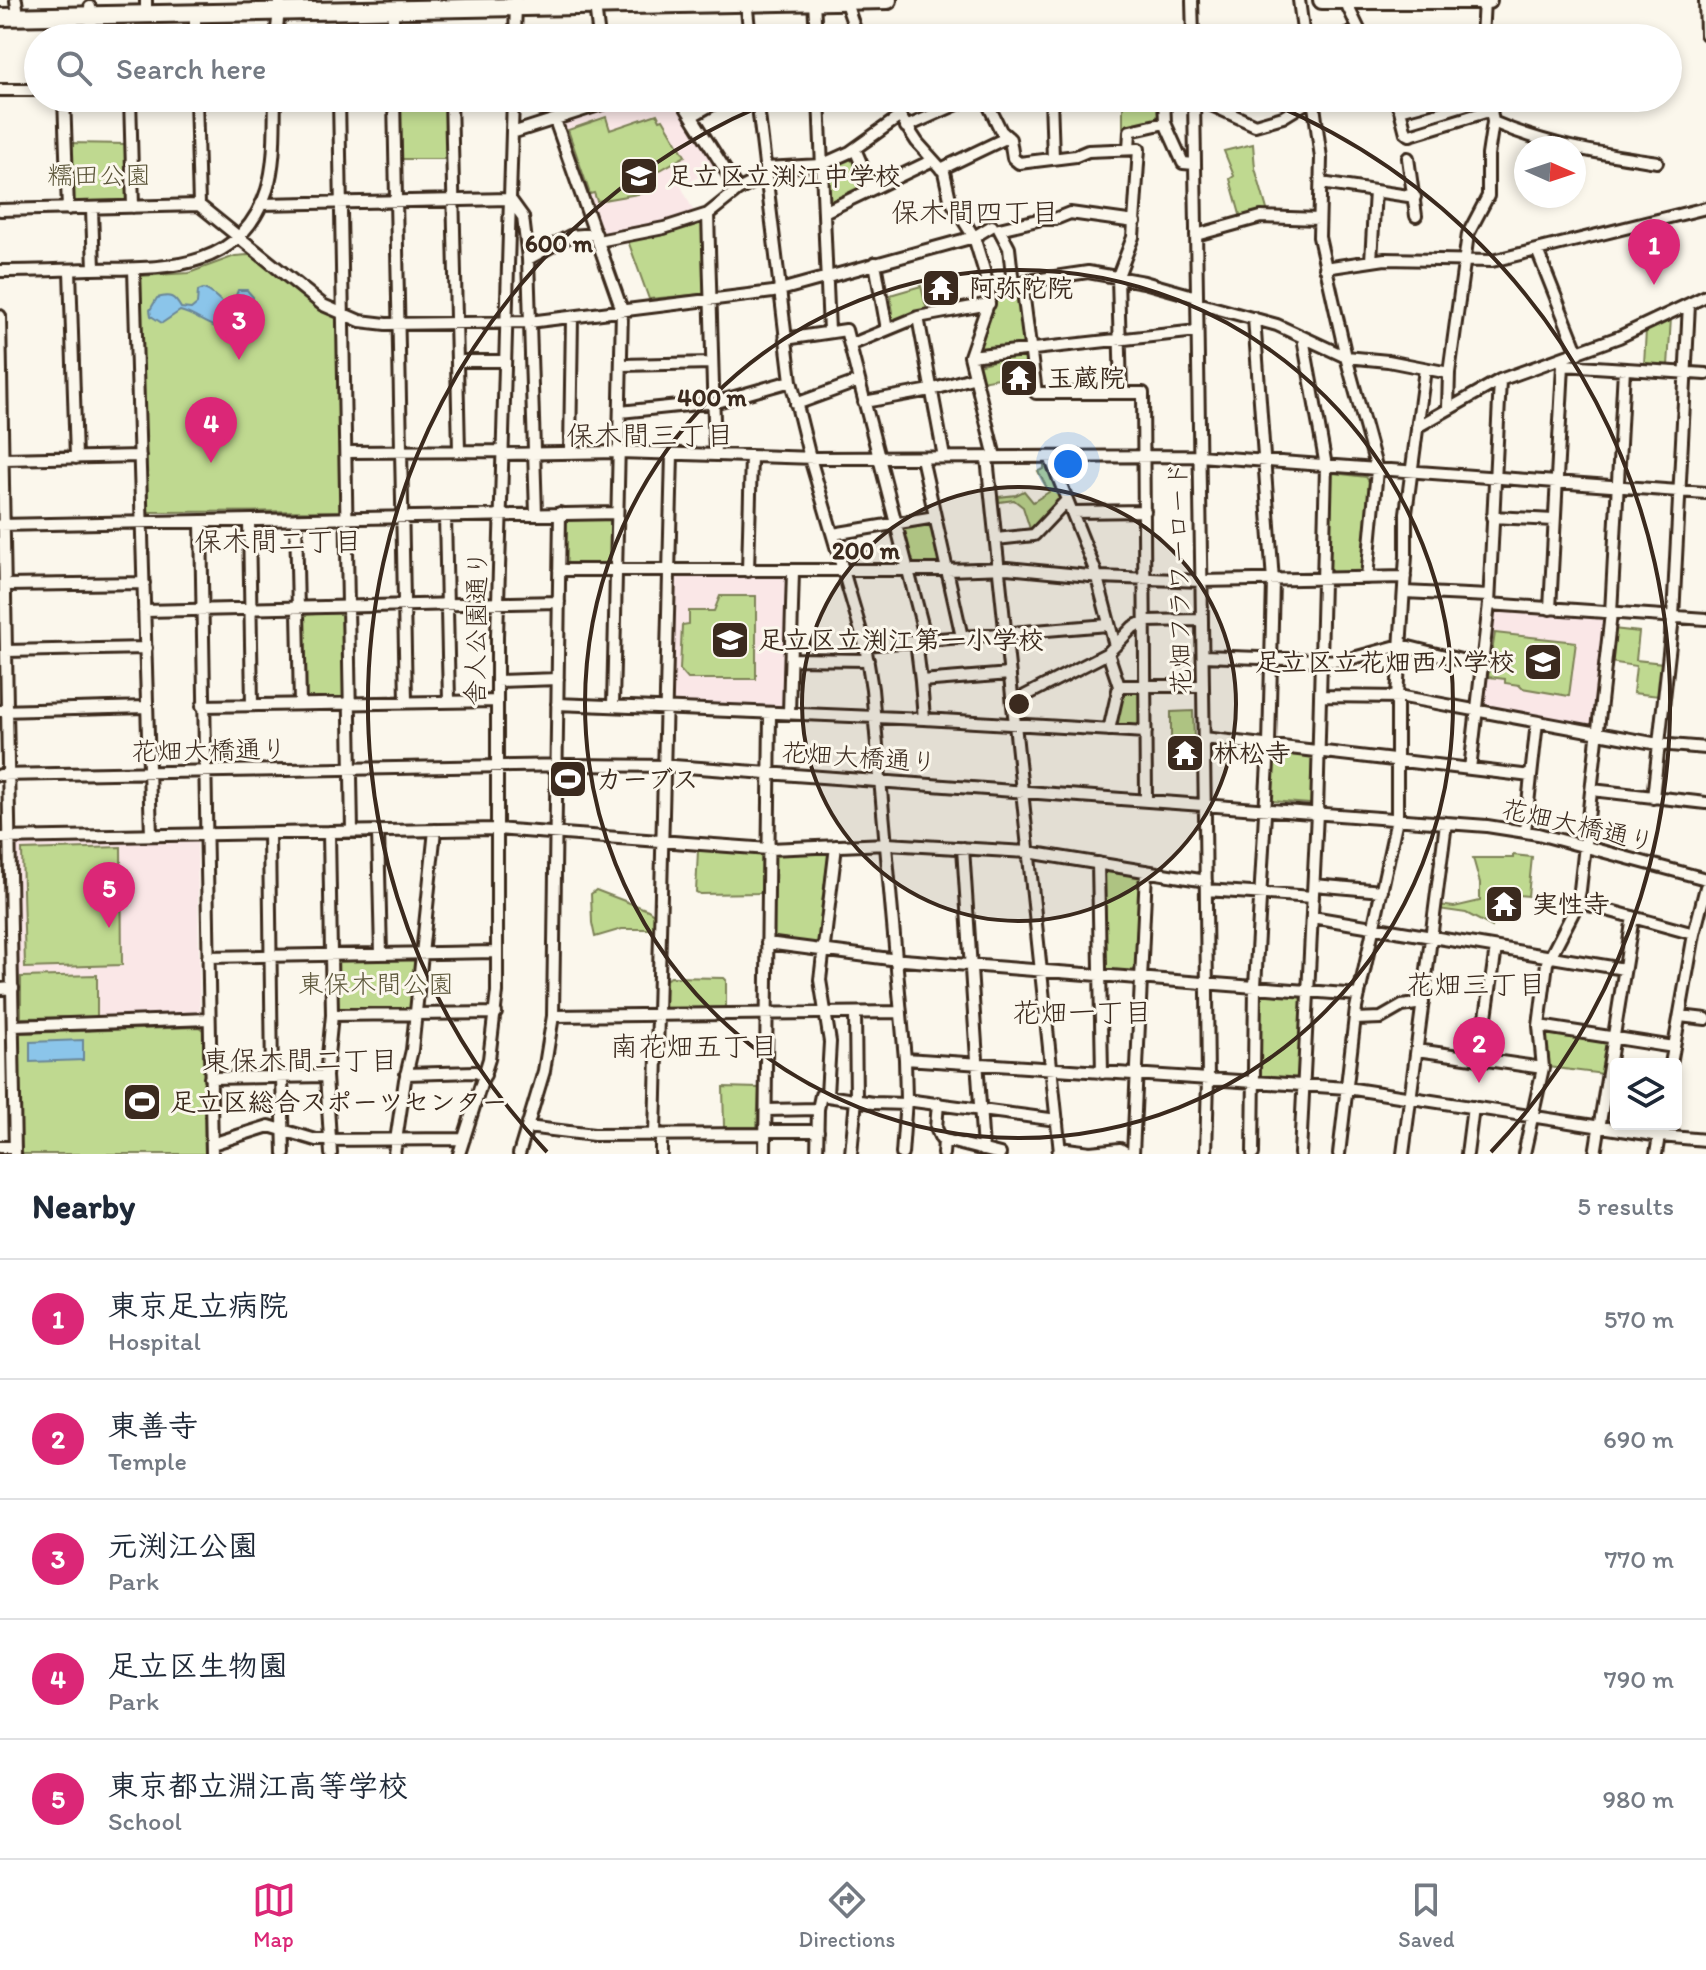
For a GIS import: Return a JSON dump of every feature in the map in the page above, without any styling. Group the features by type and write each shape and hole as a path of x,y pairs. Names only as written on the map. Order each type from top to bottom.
{"highway":[{"path":"0,17 90,11 146,3 595,5 888,0"},
{"path":"1322,0 1486,0"},
{"path":"11,5 90,11 195,13 279,5"}],"street":[{"path":"845,0 853,24"},
{"path":"1192,0 1193,24"},
{"path":"1299,0 1302,24"},
{"path":"1483,24 1486,0"},
{"path":"1705,0 1706,34"},
{"path":"746,1 748,24"},
{"path":"814,1 815,24"},
{"path":"1348,1 1356,24"},
{"path":"515,24 516,4"},
{"path":"595,5 597,24"},
{"path":"90,11 90,24"},
{"path":"195,13 195,24"},
{"path":"0,90 24,90"},
{"path":"65,112 68,209"},
{"path":"130,112 133,207"},
{"path":"196,112 199,205"},
{"path":"0,271 173,267 218,251 237,236 261,204 272,168 274,112"},
{"path":"339,112 352,831"},
{"path":"394,112 406,701"},
{"path":"451,112 459,451"},
{"name":"舎人公園通り","path":"459,1154 485,1075 496,1013 497,604 513,112"},
{"path":"512,133 576,112"},
{"path":"689,112 738,190"},
{"path":"692,116 699,112"},
{"path":"759,112 791,381 810,458 865,645 876,717 905,1059 902,1154"},
{"path":"819,112 829,331"},
{"path":"896,112 945,175 950,199 974,237 988,287 989,304 970,356 991,458 1005,633 1059,1151 1120,1149 1131,1154 1139,1076 1146,871"},
{"path":"906,127 940,112"},
{"path":"992,112 1012,145 1013,158 1019,163 1076,156 1088,151 1139,149 1133,237 1118,276 1121,393"},
{"path":"1051,112 1053,158"},
{"path":"1165,112 1165,123 1183,163 1195,164"},
{"name":"花畑フラワーロード","path":"1195,112 1206,886 1206,1154"},
{"path":"1226,112 1255,125 1291,112"},
{"path":"1315,112 1320,149 1319,237 1346,357 1377,470 1367,578"},
{"path":"1401,112 1406,133 1410,135 1485,112"},
{"path":"1448,408 1449,373 1468,234 1488,196 1492,112"},
{"path":"528,259 570,236 597,238 664,228 708,214 766,172 821,165 855,149 863,140 899,117"},
{"path":"555,120 622,310 613,706"},
{"path":"1493,122 1531,138 1657,162"},
{"path":"1129,149 1130,131 1165,123"},
{"path":"941,169 1008,137"},
{"path":"855,149 872,189"},
{"path":"1408,158 1416,216"},
{"path":"824,212 933,160"},
{"path":"1321,183 1415,197"},
{"path":"1371,261 1375,191"},
{"path":"261,204 510,199 523,217 528,259 536,514"},
{"path":"0,210 199,205 302,291 343,316 372,323 399,324 529,322 779,289 974,237 992,226"},
{"path":"1325,268 1371,261 1492,261 1706,208"},
{"path":"92,209 94,269"},
{"path":"1135,222 1070,213 1055,219 999,229 1009,248 1018,283 1036,393 1143,393 1146,800"},
{"path":"708,214 715,455"},
{"path":"1196,235 1261,217 1319,219"},
{"path":"1537,250 1578,353"},
{"path":"875,263 887,329"},
{"path":"134,269 151,835"},
{"path":"70,270 76,458"},
{"path":"988,287 1078,273 1118,276 1277,325 1346,357 1388,361 1449,373"},
{"path":"1417,427 1500,380 1561,362 1706,296"},
{"path":"850,345 918,317 989,304"},
{"path":"1653,798 1673,617 1689,304"},
{"path":"0,316 6,651 5,838 13,988 15,1150 0,1147"},
{"path":"570,452 572,317"},
{"path":"918,317 944,457"},
{"path":"1253,1154 1255,986 1269,745 1273,581 1254,318"},
{"path":"785,339 846,330 908,570 921,640 924,719"},
{"path":"970,356 1197,331"},
{"path":"1300,1154 1317,813 1326,466 1303,338"},
{"path":"457,361 504,361"},
{"path":"1561,362 1706,374"},
{"path":"1550,609 1561,362"},
{"path":"621,365 712,363"},
{"path":"1339,1154 1359,995 1397,819 1397,696 1406,513 1425,369"},
{"path":"1524,1154 1543,1068 1539,1026 1548,956 1578,902 1611,613 1624,369"},
{"path":"864,402 931,390 975,377"},
{"path":"1470,769 1489,600 1500,380"},
{"path":"620,412 714,402 791,381"},
{"path":"796,404 859,381"},
{"path":"347,452 619,452 810,458 1199,456 1706,493"},
{"path":"661,1154 656,1016 672,454"},
{"path":"4,459 140,456"},
{"path":"748,571 751,456"},
{"path":"1050,457 1097,576 1108,625 1119,686 1109,730"},
{"path":"922,458 962,637"},
{"path":"996,539 1034,535 1067,500"},
{"path":"1072,512 1145,511"},
{"path":"519,1154 544,1071 553,1016 560,513"},
{"path":"2,525 617,513"},
{"path":"445,516 449,701"},
{"path":"833,534 935,517"},
{"path":"1492,517 1554,520"},
{"path":"296,519 300,704"},
{"path":"249,521 252,705"},
{"path":"201,522 212,1149 262,1127 283,1128 316,1140 464,1139"},
{"path":"559,570 999,569 1201,581 1405,577"},
{"path":"789,713 793,571"},
{"path":"5,585 144,583"},
{"path":"1404,592 1550,609 1706,619"},
{"path":"144,611 559,602"},
{"path":"1013,702 1111,650 1133,627 1145,621 1202,620"},
{"path":"865,645 1108,625"},
{"path":"1203,656 1342,661 1401,645 1481,665"},
{"path":"6,651 146,648"},
{"path":"791,659 868,660"},
{"path":"921,681 1010,674"},
{"path":"497,681 558,679"},
{"path":"1119,686 1203,686"},
{"path":"1321,696 1397,696 1658,744 1706,748"},
{"path":"202,706 497,701"},
{"path":"557,704 924,719 1146,732"},
{"path":"4,710 147,707"},
{"path":"765,1154 770,713"},
{"path":"1525,831 1537,722"},
{"path":"1204,738 1531,776"},
{"name":"花畑大橋通り","path":"4,775 556,765 664,766 770,772 1525,831 1706,879"},
{"path":"1592,790 1706,803"},
{"path":"1403,1154 1446,823"},
{"path":"5,838 497,829 769,849 887,844 1028,852 1146,871 1206,886 1260,894 1313,897"},
{"path":"394,1154 412,1050 435,830"},
{"path":"378,831 381,954"},
{"path":"329,832 332,1015 326,1076 331,1154"},
{"path":"269,833 271,956 284,1154"},
{"path":"827,1095 830,1042 820,980 836,846"},
{"path":"963,848 983,1150"},
{"path":"1098,863 1102,1073"},
{"path":"1314,885 1382,891"},
{"path":"1672,1058 1694,934 1706,887"},
{"path":"1578,902 1694,934"},
{"path":"1312,917 1624,969"},
{"path":"1595,1154 1633,917"},
{"path":"767,943 896,959 1359,995"},
{"path":"1480,1058 1496,948"},
{"path":"208,957 497,952"},
{"path":"0,989 13,988"},
{"path":"1355,1019 1381,1018 1402,1006 1423,1003"},
{"path":"553,1016 901,1012"},
{"path":"332,1015 496,1013"},
{"path":"851,1154 856,1099 855,1013"},
{"path":"1680,1016 1706,1019"},
{"path":"13,1026 209,1019"},
{"path":"1539,1026 1674,1047"},
{"path":"1417,1050 1543,1068"},
{"path":"905,1059 1347,1088 1610,1128"},
{"path":"406,1074 475,1072 485,1075"},
{"path":"210,1078 326,1076"},
{"path":"817,1154 819,1098 827,1095 938,1103 1057,1120"},
{"path":"938,1103 937,1133 944,1141 969,1151 1000,1154"},
{"path":"1467,1154 1473,1107"},
{"path":"766,1110 818,1109"},
{"path":"527,1127 594,1135 818,1131"},
{"path":"1656,1154 1660,1130 1706,1140"},
{"path":"943,1154 944,1141"}],"shaded area":[{"name":"足立区立渕江中学校","path":"588,112 684,112 718,167 681,186 695,214 603,236 560,125 562,120"},
{"name":"足立区立渕江第一小学校","path":"678,575 788,576 784,709 675,705 672,701 674,579"},
{"name":"足立区立花畑西小学校","path":"1492,611 1605,616 1595,722 1590,726 1480,706"},
{"path":"197,840 200,1015 20,1022 15,843"}],"green space":[{"path":"397,112 448,112 450,159 398,159"},
{"path":"1123,112 1158,112 1155,120 1123,127"},
{"path":"657,114 685,156 650,176 649,181 655,191 597,201 594,193 590,194 568,130 606,117 610,130"},
{"name":"糯田公園","path":"69,143 128,144 129,201 126,204 70,203"},
{"path":"1253,144 1255,168 1268,213 1241,218 1230,179 1234,176 1224,151"},
{"path":"854,154 866,188 831,205 827,204 825,169"},
{"path":"700,220 704,222 705,291 703,294 649,299 627,238"},
{"path":"235,256 254,256 311,303 339,319 342,511 147,512 135,286 140,276 189,273"},
{"path":"921,286 927,311 891,322 890,295"},
{"path":"1018,289 1025,342 1023,345 978,351 999,292"},
{"path":"1671,318 1668,366 1644,364 1646,330"},
{"path":"1024,354 1027,367 1009,370 1010,376 981,381 977,365 994,361 994,358"},
{"path":"1044,465 1048,467 1060,497 1059,502 1031,532 1023,507 1014,500 999,502 999,497 1024,491 1033,502 1049,492 1038,471 1044,469"},
{"path":"1330,475 1366,477 1370,483 1362,570 1358,573 1328,571"},
{"path":"610,518 611,563 567,565 564,562 565,519"},
{"path":"930,521 934,524 942,565 911,566 900,529 902,525"},
{"path":"720,596 756,596 756,679 688,679 680,670 682,625 689,624 689,611 714,611"},
{"path":"340,612 343,615 345,697 306,699 303,615"},
{"path":"1613,629 1639,632 1636,660 1663,663 1659,696 1633,693 1636,666 1609,662"},
{"path":"1495,633 1576,642 1569,696 1522,688 1505,683 1505,679 1488,677"},
{"path":"1124,690 1141,692 1140,728 1117,727 1115,723"},
{"path":"1193,711 1194,741 1171,742 1171,712"},
{"path":"1272,753 1315,757 1313,802 1270,799"},
{"path":"121,847 122,965 25,968 22,850"},
{"path":"698,850 760,854 763,857 762,893 696,892"},
{"path":"829,851 817,944 773,937 774,852"},
{"path":"1513,855 1532,857 1528,896 1496,893 1492,927 1466,913 1438,909 1438,905 1454,907 1480,901 1480,883 1473,858 1513,858"},
{"path":"1104,873 1140,877 1142,880 1137,971 1106,970 1105,967"},
{"path":"596,890 648,910 656,916 655,929 622,929 595,937 591,894"},
{"name":"東保木間公園","path":"414,957 417,960 413,1006 407,1010 339,1011 335,1008 335,961 338,958"},
{"path":"97,975 97,1017 21,1018 21,977"},
{"path":"671,977 724,978 726,1011 660,1011 662,981"},
{"path":"1260,991 1302,994 1298,1080 1258,1076"},
{"path":"199,1027 203,1030 205,1154 21,1154 18,1035"},
{"path":"1544,1034 1606,1041 1603,1074 1548,1067"},
{"path":"723,1087 759,1088 757,1127 724,1127"}],"water":[{"path":"203,289 229,306 238,290 247,290 253,297 251,313 245,321 228,329 212,326 180,311 162,323 151,316 150,310 157,298 171,297 181,308 191,309 197,304 198,291"},
{"path":"83,1040 83,1060 30,1062 30,1042"}],"place":[{"name":"足立区立渕江中学校","path":"639,176"},
{"name":"東京足立病院","path":"1654,285"},
{"name":"阿弥陀院","path":"941,288"},
{"name":"元渕江公園","path":"239,360"},
{"name":"玉蔵院","path":"1019,378"},
{"name":"足立区生物園","path":"211,463"},
{"name":"足立区立渕江第一小学校","path":"730,640"},
{"name":"足立区立花畑西小学校","path":"1543,662"},
{"name":"林松寺","path":"1185,753"},
{"name":"カーブス","path":"568,779"},
{"name":"実性寺","path":"1504,904"},
{"name":"東京都立淵江高等学校","path":"109,928"},
{"name":"東善寺","path":"1479,1083"},
{"name":"足立区総合スポーツセンター","path":"142,1102"}],"district":[{"name":"保木間四丁目","path":"975,212"},
{"name":"保木間三丁目","path":"650,435"},
{"name":"保木間二丁目","path":"278,541"},
{"name":"花畑三丁目","path":"1476,984"},
{"name":"花畑一丁目","path":"1082,1012"},
{"name":"南花畑五丁目","path":"694,1046"},
{"name":"東保木間二丁目","path":"300,1060"}]}
